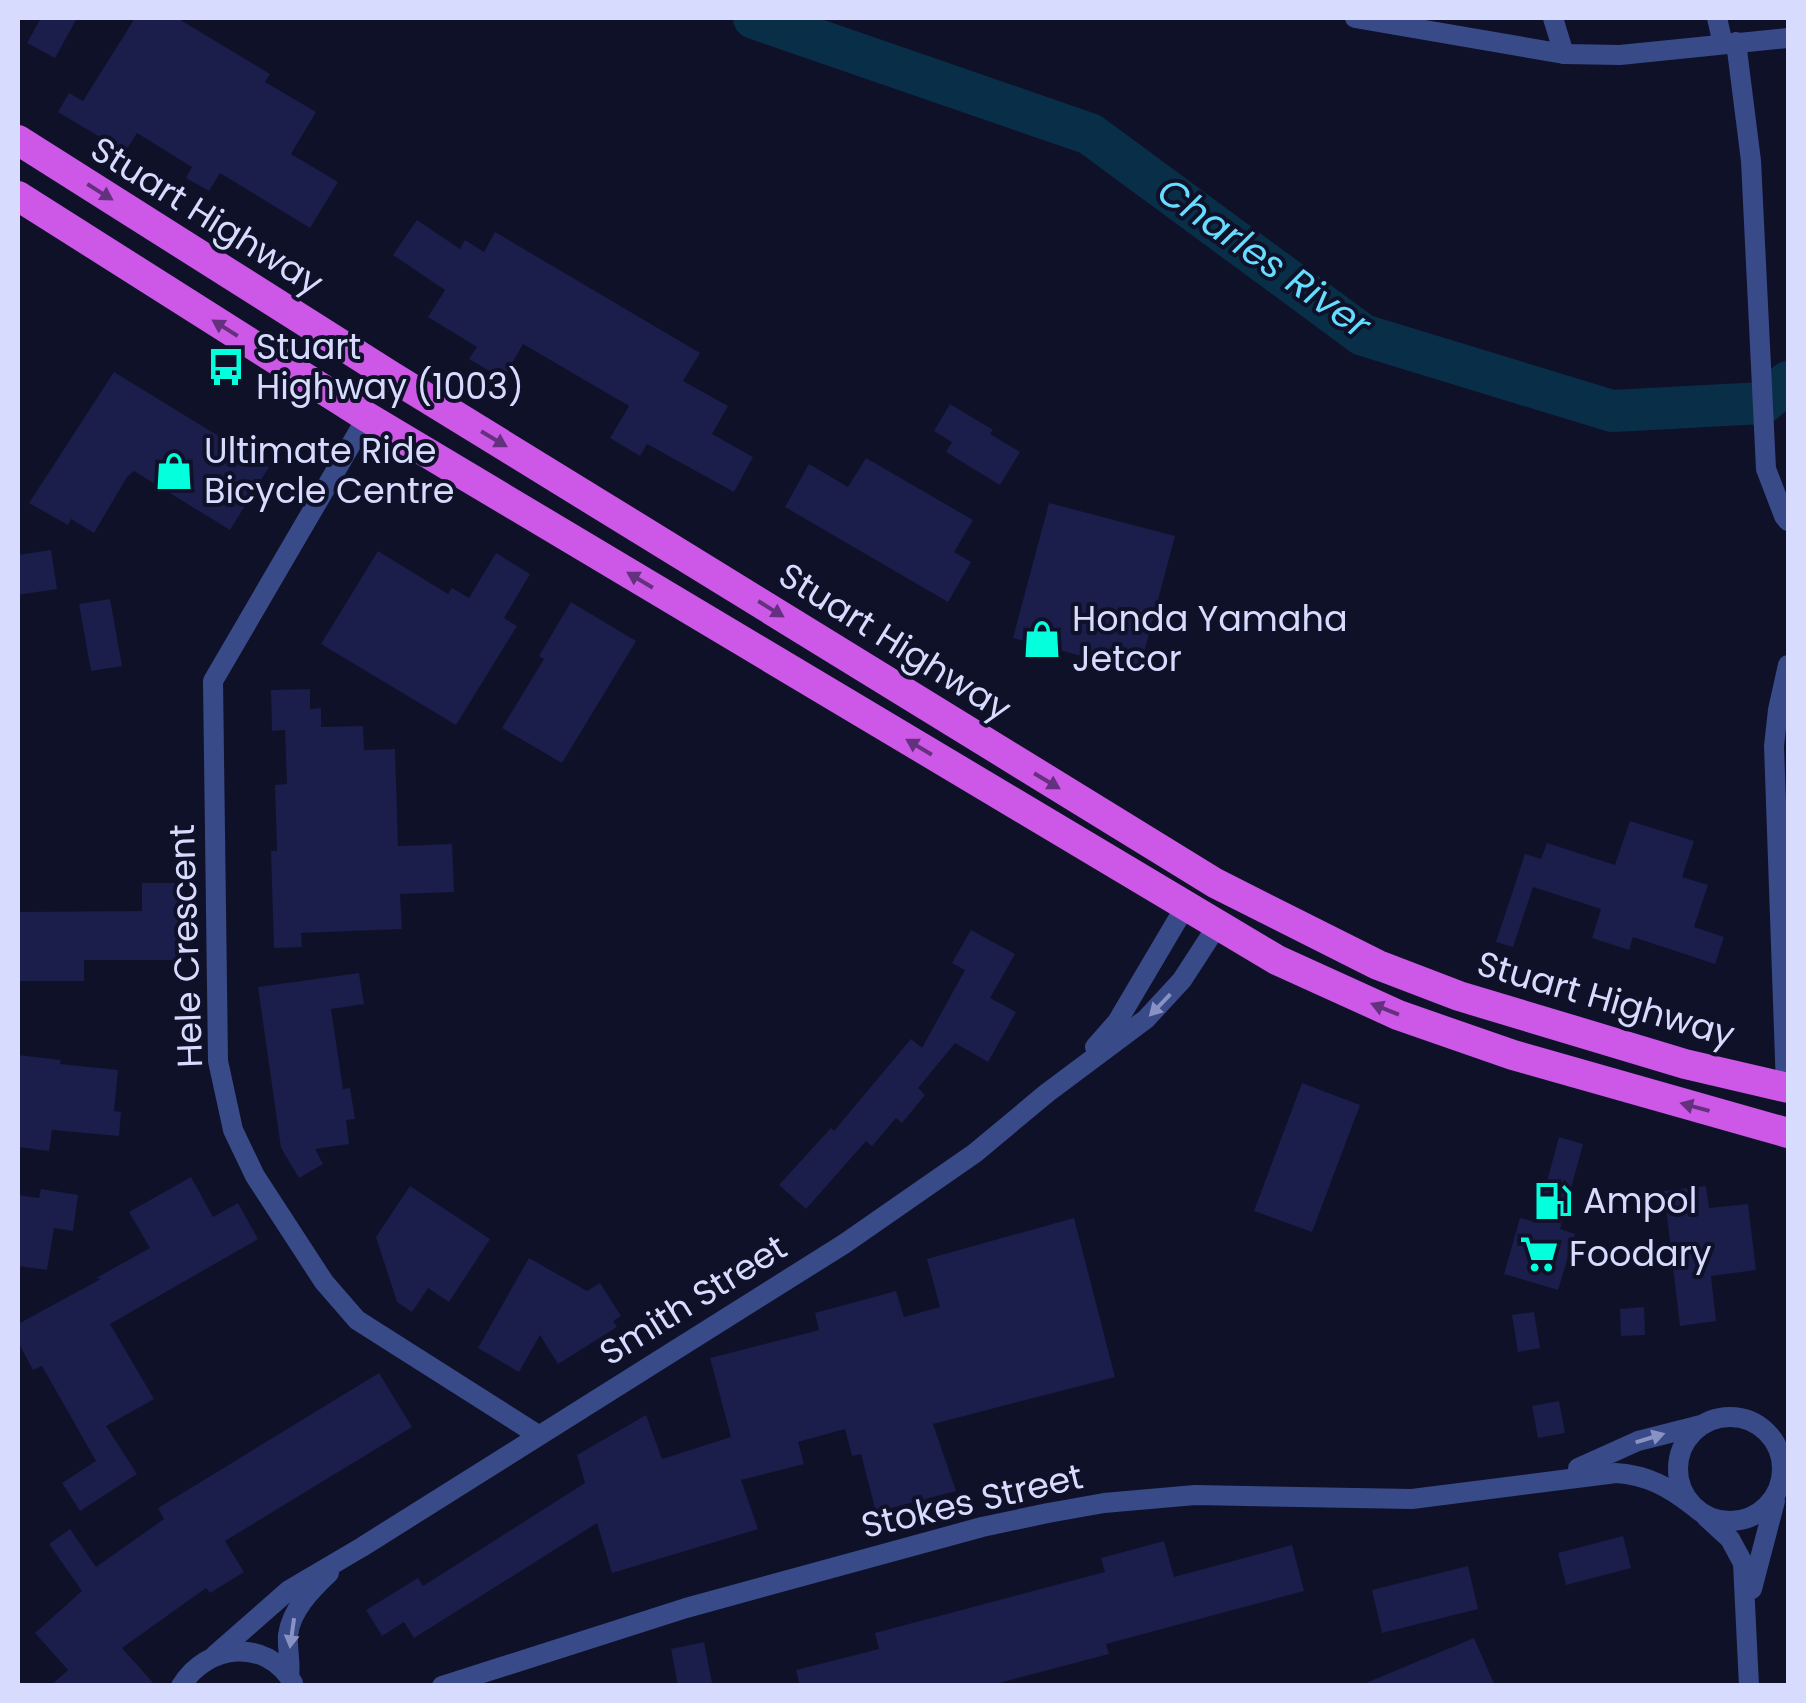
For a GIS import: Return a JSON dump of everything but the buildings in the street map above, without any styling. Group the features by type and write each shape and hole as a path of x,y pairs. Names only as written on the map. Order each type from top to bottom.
{"highway":[{"name":"Stuart Highway","path":"18,140 391,376 1202,876 1378,966 1458,996 1684,1064 1787,1088"},
{"path":"18,196 367,418 1277,960 1398,1015 1513,1055 1780,1130 1787,1088"},
{"path":"367,418 391,376"},
{"path":"1185,908 1202,876"},
{"path":"1217,926 1234,892"}],"street":[{"path":"1355,18 1564,54 1620,55 1788,38"},
{"path":"1553,18 1564,54"},
{"path":"1717,18 1729,43 1751,161 1766,469 1788,520"},
{"name":"Hele Crescent","path":"367,418 213,681 218,1061 233,1130 255,1176 324,1282 357,1320 538,1436"},
{"path":"1787,1088 1774,746 1788,665"},
{"name":"Smith Street","path":"1047,1093 1116,1022 1185,908"},
{"name":"Smith Street","path":"181,1686 189,1672 289,1590 899,1208 975,1153 1165,1000 1196,962 1217,926"},
{"path":"1533,1482 1603,1459 1638,1441 1714,1419 1740,1418 1764,1429 1779,1449 1782,1463 1747,1616"},
{"path":"1703,1424 1686,1442 1678,1469 1680,1484 1697,1510 1728,1522 1744,1520 1766,1508 1779,1489"},
{"path":"1533,1482 1598,1473 1633,1474 1662,1484 1721,1530 1737,1550 1746,1578 1750,1686"},
{"name":"Stokes Street","path":"442,1686 686,1608 982,1527 1048,1513 1195,1495 1412,1498 1533,1482"},
{"name":"Smith Street","path":"295,1683 288,1634 298,1609 317,1584 362,1547"},
{"path":"214,1655 247,1651 263,1656 295,1683"}],"waterway":[{"name":"Charles River","path":"754,18 1090,134 1363,335 1612,411 1763,403 1788,382"}],"place":[{"name":"Stuart Highway (1003)","path":"226,367"},
{"name":"Ultimate Ride Bicycle Centre","path":"174,471"},
{"name":"Honda Yamaha Jetcor","path":"1042,639"},
{"name":"Ampol","path":"1553,1201"},
{"name":"Foodary","path":"1539,1254"}]}
